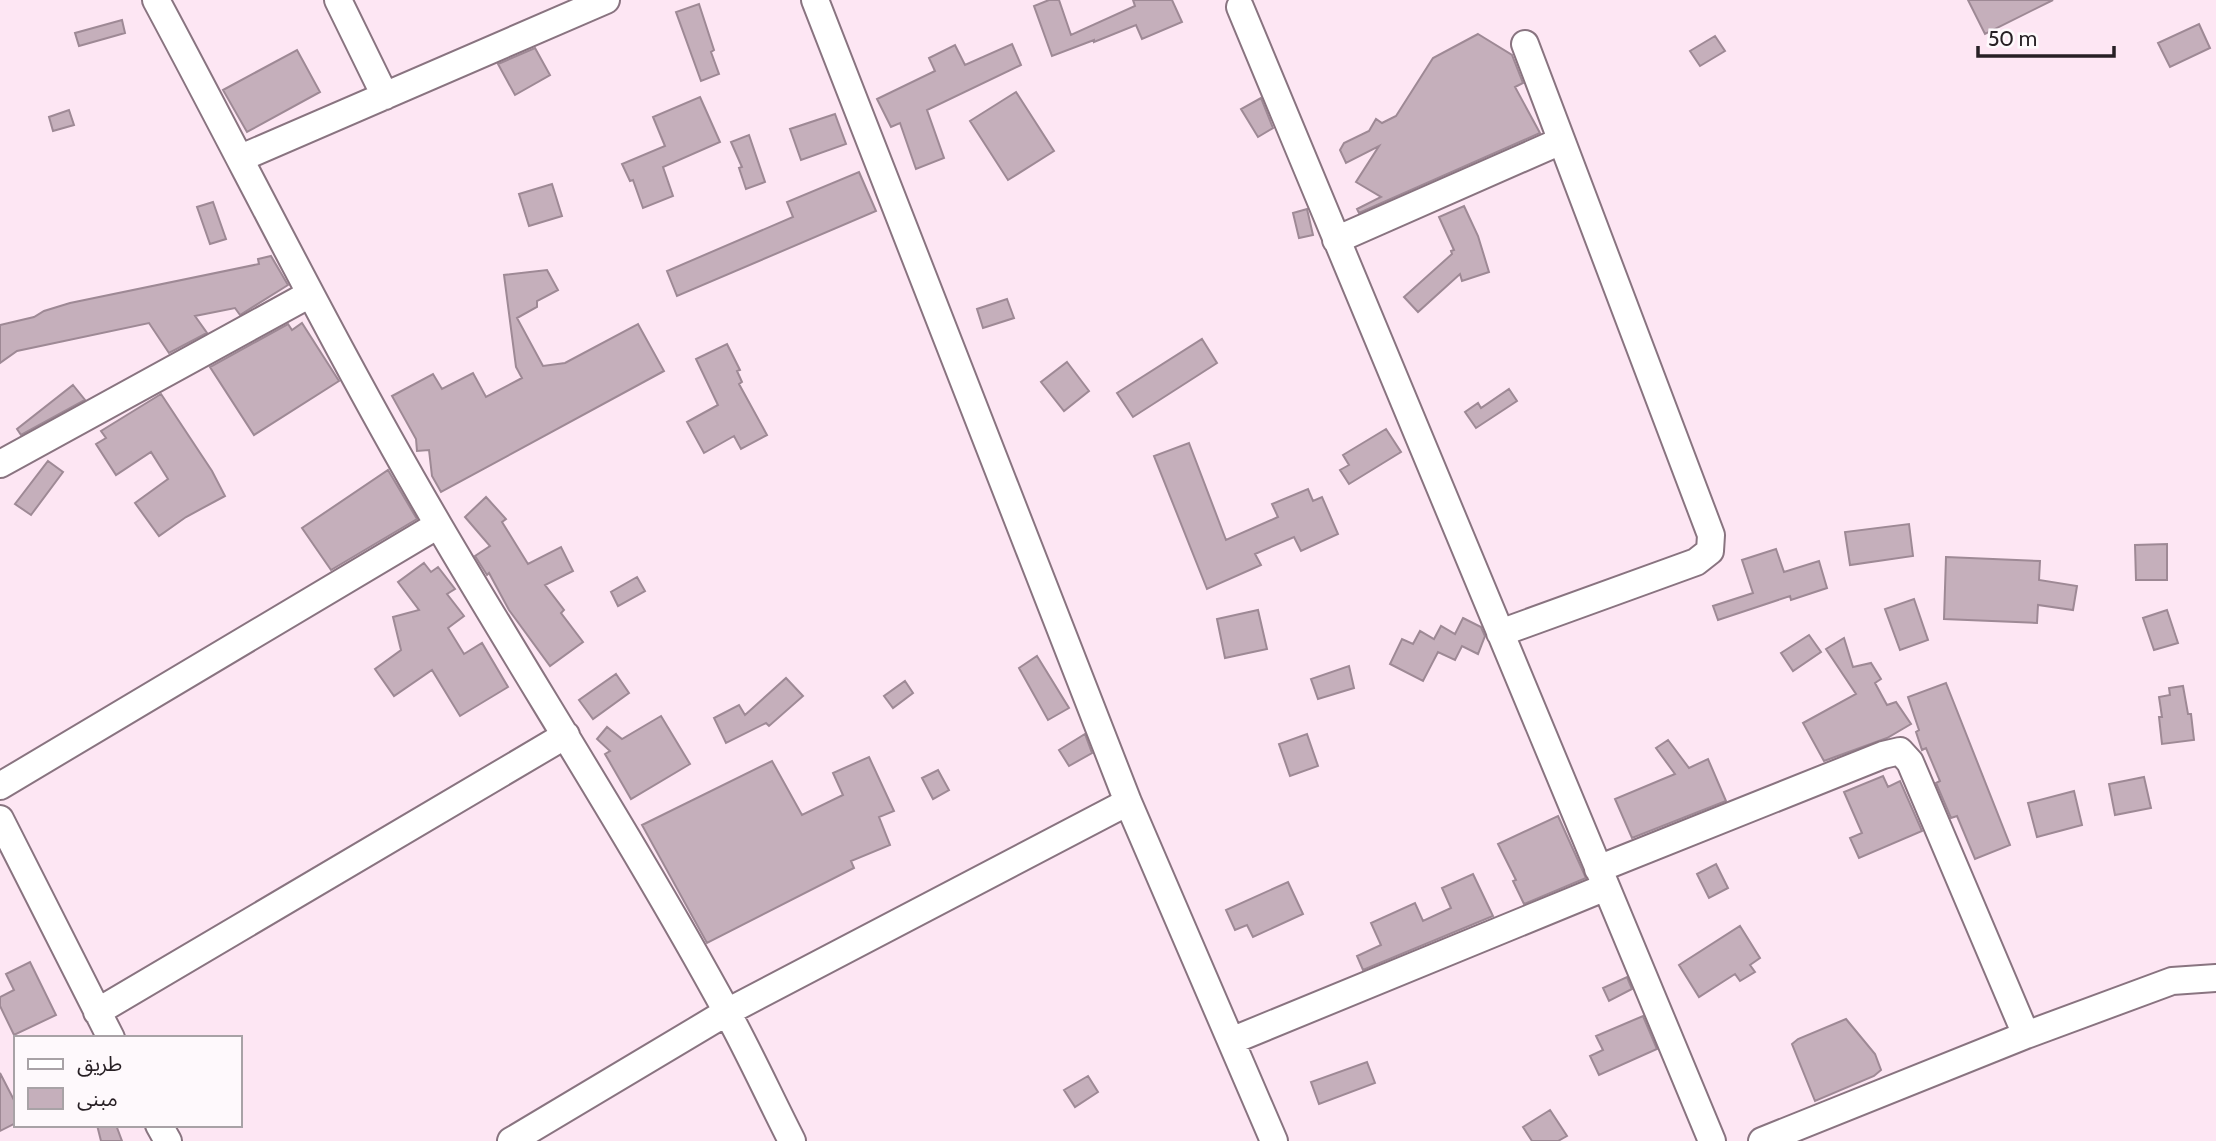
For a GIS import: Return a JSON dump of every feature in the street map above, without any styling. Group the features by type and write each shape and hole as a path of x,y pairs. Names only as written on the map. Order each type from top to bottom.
{"street":[{"path":"156,0 310,294 438,525 566,735 727,1013 792,1141"},
{"path":"338,0 385,96"},
{"path":"241,158 606,0"},
{"path":"815,0 1128,802 1275,1141"},
{"path":"1240,7 1712,1141"},
{"path":"1500,633 1696,562 1710,551 1711,535 1525,44"},
{"path":"1336,240 1562,141"},
{"path":"0,464 310,294"},
{"path":"0,786 438,525"},
{"path":"96,1012 566,735"},
{"path":"1231,1041 1883,755 1900,751 1910,762 2026,1035"},
{"path":"511,1141 727,1013 1128,802"},
{"path":"0,819 110,1036"},
{"path":"1762,1141 2026,1035 2172,981 2216,978"}],"building":[{"path":"1049,0 1059,0 1071,35 1135,6 1133,0 1172,0 1182,22 1142,39 1136,25 1052,56 1034,6"},
{"path":"1968,0 2053,0 1985,34"},
{"path":"699,4 719,74 701,81 676,12"},
{"path":"122,20 125,33 79,46 75,33"},
{"path":"2199,24 2210,48 2170,67 2158,43"},
{"path":"1478,34 1512,55 1523,83 1515,87 1540,133 1359,213 1357,209 1381,197 1356,182 1379,146 1346,163 1340,150 1344,143 1369,131 1376,119 1382,123 1396,116 1433,58"},
{"path":"1715,36 1725,51 1700,66 1690,51"},
{"path":"1012,44 1021,65 927,110 944,158 916,169 900,123 891,127 877,99 935,71 929,58 955,45 965,65"},
{"path":"535,48 550,75 515,95 498,64"},
{"path":"297,50 320,92 247,132 223,90"},
{"path":"1016,92 1054,151 1008,180 970,121"},
{"path":"700,97 720,142 663,167 673,196 643,208 633,180 630,181 622,164 665,146 653,117"},
{"path":"1261,98 1273,128 1258,137 1241,109"},
{"path":"69,110 74,125 53,131 49,117"},
{"path":"835,114 846,144 801,160 790,129"},
{"path":"749,135 765,182 746,189 739,168 742,167 731,142"},
{"path":"859,172 876,211 677,296 667,271 793,217 787,202"},
{"path":"552,184 562,216 529,226 519,194"},
{"path":"213,202 226,239 210,244 197,207"},
{"path":"1464,206 1478,236 1489,272 1462,281 1460,274 1418,312 1404,297 1452,254 1451,251 1454,250 1439,217"},
{"path":"1307,209 1313,235 1299,238 1293,213"},
{"path":"271,256 288,285 240,315 235,308 195,316 207,333 169,353 149,323 17,351 0,363 0,325 34,317 70,303 259,264 258,259"},
{"path":"547,270 558,290 537,301 537,307 517,318 543,366 565,363 638,324 664,371 441,492 432,476 429,450 417,451 416,439 392,396 433,374 442,389 473,373 486,397 522,378 516,367 504,275"},
{"path":"1007,299 1014,318 983,328 977,309"},
{"path":"302,323 339,381 254,435 210,367 288,324 292,330"},
{"path":"1202,339 1217,363 1133,417 1117,393"},
{"path":"727,344 740,370 737,371 742,382 739,384 767,435 741,449 734,436 704,453 687,422 718,405 696,359"},
{"path":"1067,362 1089,391 1064,411 1041,382"},
{"path":"73,385 85,400 21,435 17,429"},
{"path":"1509,389 1517,401 1476,428 1465,412 1478,403 1481,408"},
{"path":"161,394 212,471 225,496 186,517 159,536 135,503 168,479 151,452 116,475 96,444 106,438 101,431"},
{"path":"1386,429 1401,452 1349,484 1340,470 1349,465 1343,455"},
{"path":"1189,443 1226,540 1278,517 1272,504 1308,489 1313,501 1322,497 1338,534 1301,551 1294,537 1255,554 1261,565 1207,589 1154,456"},
{"path":"48,461 63,472 31,515 15,504"},
{"path":"388,470 417,519 331,570 302,528"},
{"path":"486,497 506,519 502,522 528,564 561,547 573,571 545,585 564,610 561,613 583,642 550,666 509,610 489,573 487,575 475,556 490,546 465,517"},
{"path":"1909,524 1913,556 1850,565 1845,532"},
{"path":"2167,544 2167,580 2136,580 2135,545"},
{"path":"1776,549 1784,572 1819,561 1827,588 1791,600 1790,596 1718,620 1713,606 1753,593 1742,560"},
{"path":"1946,557 2040,561 2039,580 2077,586 2073,610 2038,605 2037,623 1944,619"},
{"path":"424,563 431,572 438,567 455,589 447,594 464,616 448,628 464,654 482,643 508,687 460,716 432,670 394,696 375,669 401,650 393,617 419,610 398,582"},
{"path":"637,577 645,591 618,606 611,592"},
{"path":"1914,599 1928,640 1900,650 1885,609"},
{"path":"1258,610 1267,649 1225,658 1217,619"},
{"path":"2167,610 2178,643 2154,650 2143,618"},
{"path":"1463,618 1481,627 1485,636 1478,654 1462,646 1455,660 1438,652 1423,681 1390,664 1402,639 1413,644 1420,631 1434,639 1441,626 1455,634"},
{"path":"1809,635 1821,652 1793,671 1781,653"},
{"path":"1844,638 1853,667 1871,663 1881,679 1875,683 1887,705 1896,702 1911,724 1887,738 1824,761 1803,723 1856,694 1826,649"},
{"path":"1037,656 1069,708 1048,720 1019,668"},
{"path":"1349,666 1354,688 1318,699 1311,679"},
{"path":"616,674 629,693 593,719 579,700"},
{"path":"786,678 803,696 769,726 766,723 726,743 714,718 739,705 745,715"},
{"path":"905,681 913,693 893,708 884,696"},
{"path":"1946,683 2010,845 1975,859 1957,816 1951,818 1936,783 1940,781 1926,748 1922,750 1916,732 1919,730 1908,697"},
{"path":"2183,686 2188,714 2191,714 2194,740 2162,744 2159,697 2170,695 2169,688"},
{"path":"661,716 690,764 631,799 605,754 610,751 597,739 607,727 622,739"},
{"path":"1085,734 1092,753 1069,766 1059,750"},
{"path":"1307,734 1318,766 1290,776 1279,744"},
{"path":"1668,740 1689,768 1708,759 1726,801 1632,838 1615,799 1675,774 1656,748"},
{"path":"869,757 894,811 879,817 890,845 851,861 854,868 707,943 642,825 772,761 802,815 843,795 833,773"},
{"path":"938,770 949,790 933,799 922,778"},
{"path":"1883,776 1888,787 1900,781 1922,831 1859,858 1850,838 1862,833 1844,792"},
{"path":"2144,777 2151,808 2115,815 2109,784"},
{"path":"2074,791 2082,825 2037,837 2028,803"},
{"path":"1558,816 1586,878 1524,904 1513,881 1516,880 1498,844"},
{"path":"1716,864 1728,888 1709,898 1697,874"},
{"path":"1473,874 1493,916 1363,970 1357,956 1381,945 1371,923 1415,903 1423,921 1451,908 1442,888"},
{"path":"1288,882 1303,914 1253,937 1247,925 1235,930 1226,910"},
{"path":"1740,926 1760,958 1750,965 1755,972 1740,981 1735,974 1699,997 1679,965"},
{"path":"30,962 56,1015 14,1035 0,1006 0,997 14,990 6,974"},
{"path":"1627,977 1632,989 1609,1001 1603,988"},
{"path":"1643,1016 1657,1049 1599,1075 1590,1056 1603,1050 1596,1036"},
{"path":"1846,1019 1875,1054 1881,1070 1874,1076 1815,1101 1792,1044"},
{"path":"1367,1062 1375,1083 1319,1104 1311,1082"},
{"path":"0,1073 14,1100 14,1124 0,1131"},
{"path":"1088,1076 1098,1092 1075,1107 1064,1090"},
{"path":"1550,1110 1567,1136 1558,1141 1532,1141 1523,1127"},
{"path":"98,1127 117,1127 122,1141 101,1141"}]}
